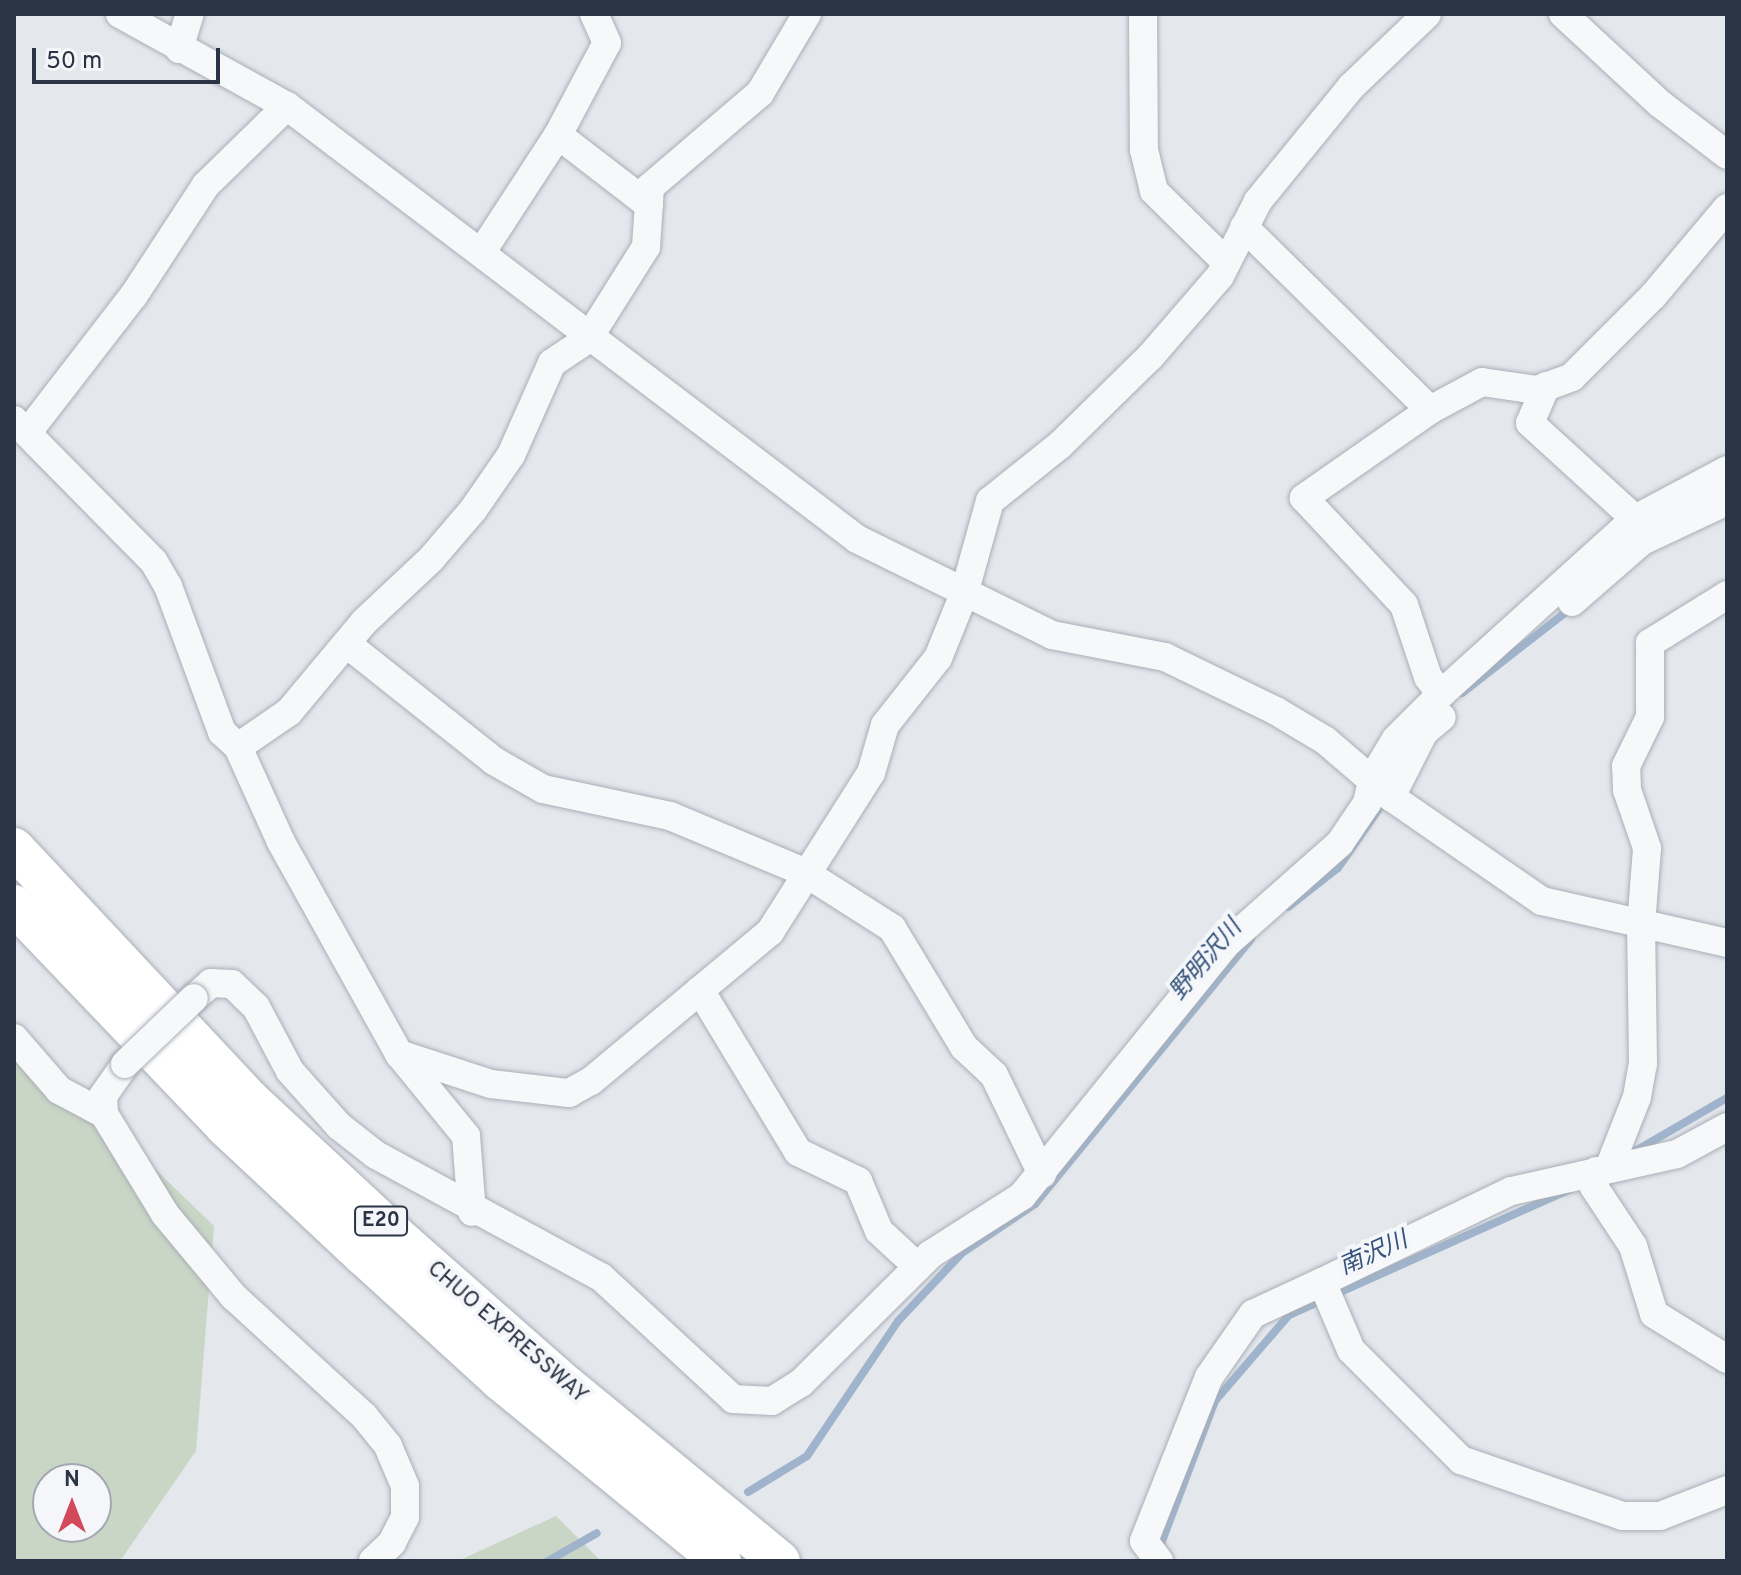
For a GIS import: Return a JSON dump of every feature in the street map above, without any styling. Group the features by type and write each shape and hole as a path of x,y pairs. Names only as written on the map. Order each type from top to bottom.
{"highway":[{"name":"CHUO EXPRESSWAY","path":"14,848 251,1101 383,1224 568,1387 780,1561"},
{"name":"CHUO EXPRESSWAY","path":"14,905 214,1115 363,1255 501,1381 721,1561"}],"street":[{"path":"120,14 287,106 483,250 588,339 813,510 964,594 1052,635 1165,657 1276,711 1542,901 1727,943"},
{"path":"179,49 190,14"},
{"path":"483,250 558,135 607,43 594,14"},
{"path":"238,747 289,712 347,644 473,510 511,455 552,363 588,339 646,247 650,187 760,93 807,14"},
{"path":"1143,14 1144,150 1154,191 1225,261"},
{"path":"399,1054 491,1084 569,1093 591,1081 770,932 804,872 871,773 885,725 938,658 964,594 990,501 1103,405 1220,276 1258,201 1351,87 1427,14"},
{"path":"1563,14 1659,103 1727,155"},
{"path":"287,106 206,185 134,295 21,426 154,562 168,586 222,732 238,747 281,842 399,1054 466,1136 472,1212"},
{"path":"558,135 649,205"},
{"path":"1441,694 1428,677 1404,605 1304,498 1430,410 1482,382 1537,390 1572,377 1653,296 1727,208"},
{"path":"1244,227 1430,410"},
{"path":"1546,386 1530,423 1635,519"},
{"path":"1382,787 1396,739 1441,694 1635,519 1725,490"},
{"path":"373,1561 392,1543 405,1517 405,1486 388,1446 364,1416 233,1296 165,1214 104,1114 103,1096 125,1064 211,983 232,984 256,1007 290,1071 339,1126 376,1155 472,1212 601,1277 733,1399 772,1401 801,1383 918,1267 1022,1196 1226,944 1340,843 1367,803 1424,732 1642,541 1725,490"},
{"path":"1727,595 1650,643 1650,717 1626,766 1627,790 1647,848 1641,925 1643,1064 1637,1097 1594,1187 1633,1246 1654,1314 1727,1359"},
{"path":"347,644 494,761 543,789 670,816 804,872 892,928 964,1047 994,1075 1042,1174"},
{"path":"700,990 798,1152 858,1181 879,1231 918,1267"},
{"path":"14,1038 59,1090 104,1114"},
{"path":"1159,1561 1144,1541 1209,1377 1253,1314 1511,1191 1677,1154 1727,1127"},
{"path":"1322,1282 1351,1350 1461,1460 1623,1516 1660,1516 1727,1490"}],"green space":[{"path":"14,1033 214,1226 196,1451 120,1561 14,1561"},
{"path":"556,1516 601,1561 458,1561"}],"waterway":[{"name":"野明沢川","path":"1462,693 1571,608"},
{"name":"野明沢川","path":"1288,907 1338,868 1383,803"},
{"name":"野明沢川","path":"748,1492 807,1456 898,1321 962,1253 1035,1204 1251,939"},
{"name":"南沢川","path":"1632,1153 1727,1098"},
{"name":"南沢川","path":"1159,1549 1215,1401 1289,1315 1568,1190"},
{"name":"野明沢川","path":"548,1561 597,1533"}]}
